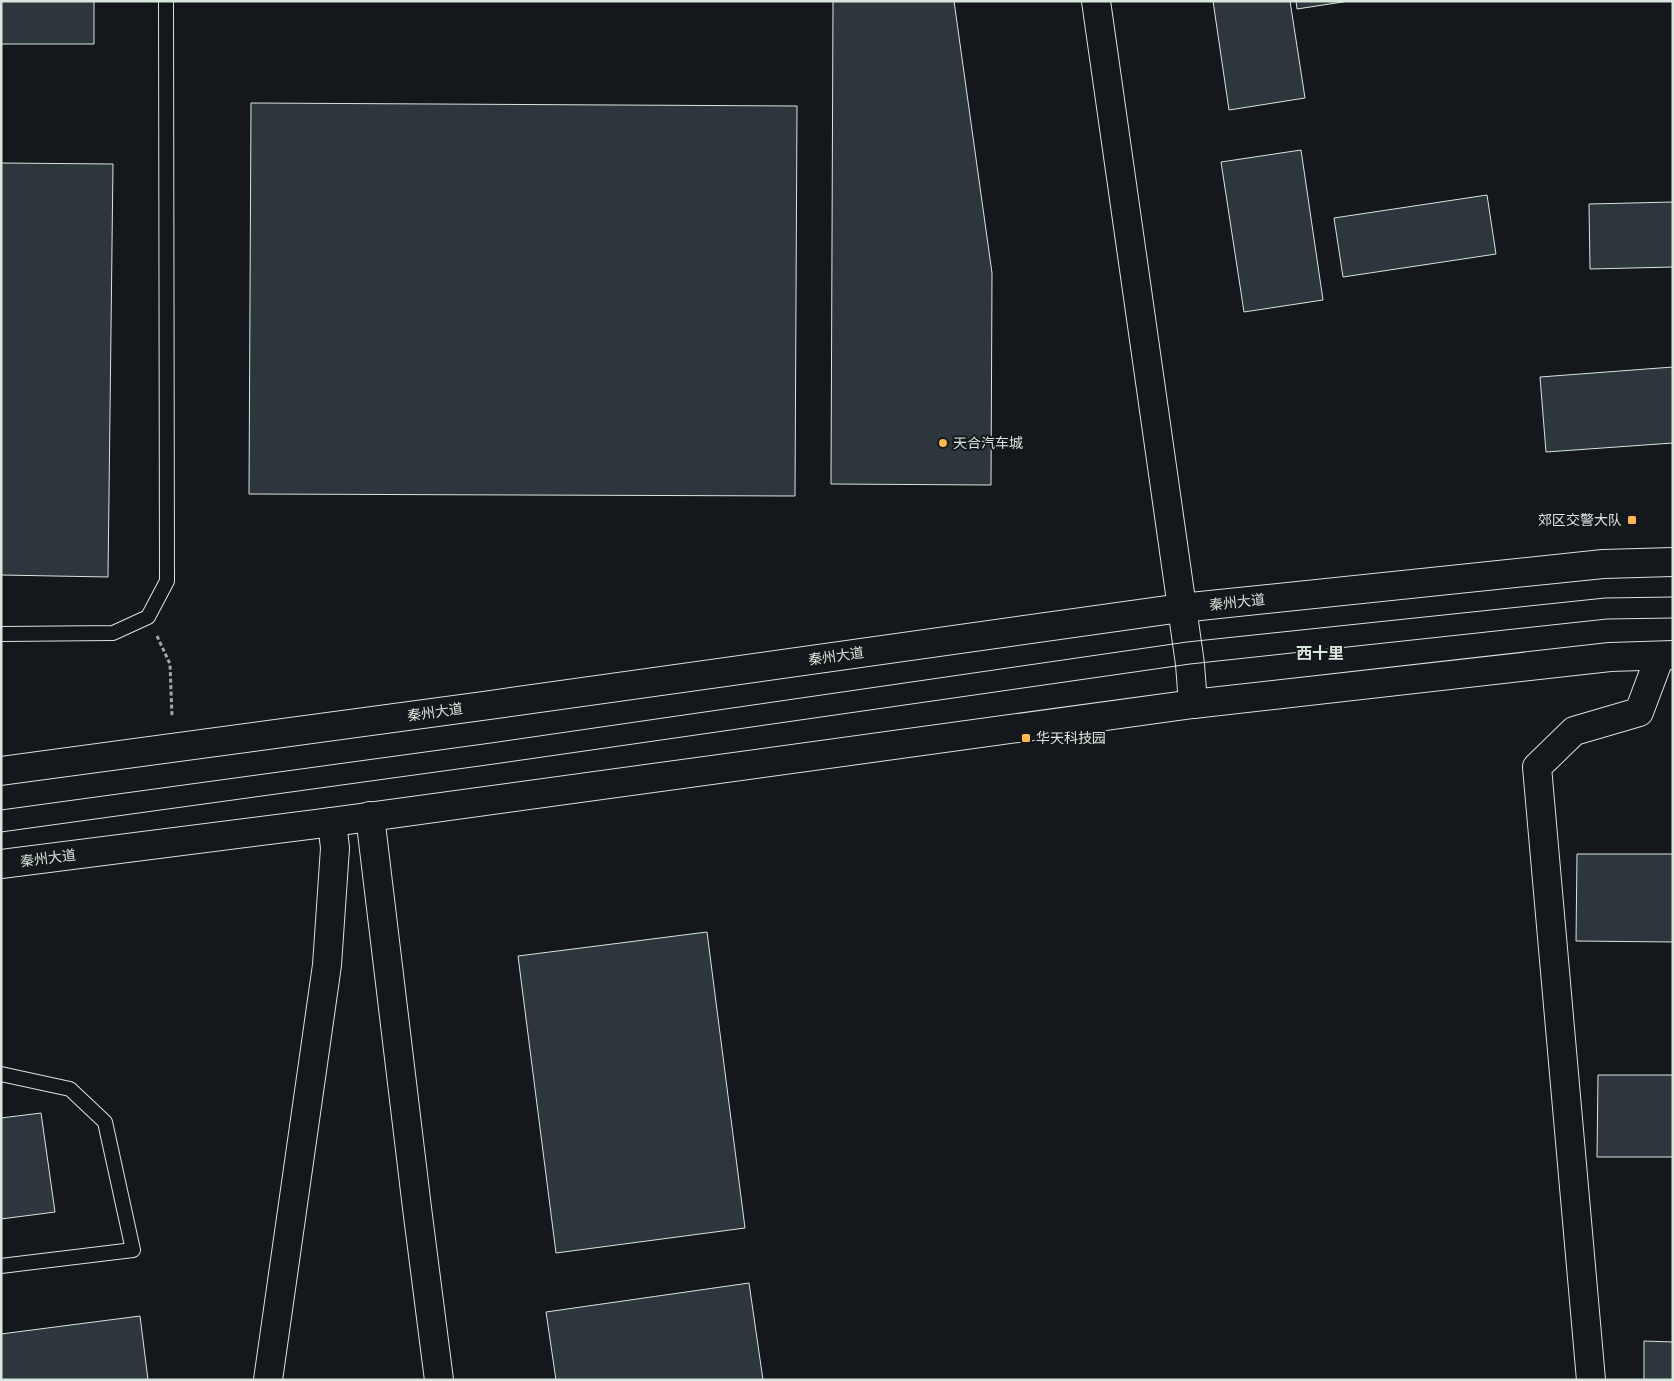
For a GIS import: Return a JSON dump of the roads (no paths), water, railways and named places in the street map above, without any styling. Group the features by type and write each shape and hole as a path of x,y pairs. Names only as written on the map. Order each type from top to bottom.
{"main road":[{"path":"1096,1 1190,664 1193,704"},
{"name":"秦州大道","path":"1,771 1181,608 1603,564 1673,562"},
{"path":"1591,1380 1537,766 1574,732 1639,712 1666,655"},
{"name":"秦州大道","path":"1,864 332,822 1193,704 1610,657 1666,655"},
{"path":"370,816 439,1380"},
{"path":"268,1380 327,965 335,848 332,822"}],"lane":[{"path":"1,634 113,633 148,617 167,581 166,1"},
{"path":"1,1074 70,1089 105,1122 133,1250 1,1266"}],"tram line":[{"path":"1,810 491,743 1187,642 1605,598 1673,597"},
{"path":"1,832 494,764 1190,664 1607,619 1673,618"}],"place":[{"name":"天合汽车城","path":"943,443"},
{"name":"郊区交警大队","path":"1632,520"},
{"name":"华天科技园","path":"1026,738"}],"district":[{"name":"西十里","path":"1320,653"}]}
